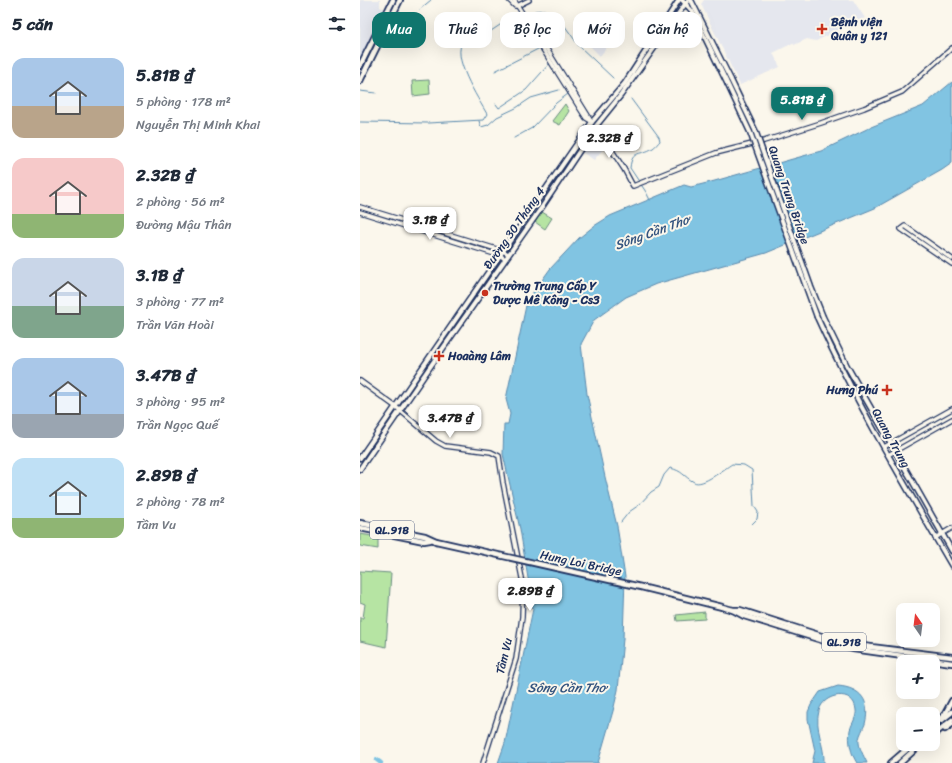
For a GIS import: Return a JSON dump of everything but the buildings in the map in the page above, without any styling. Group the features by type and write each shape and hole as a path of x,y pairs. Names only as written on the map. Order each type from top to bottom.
{"highway":[{"path":"360,66 368,47 394,0"},
{"path":"360,81 400,0"},
{"name":"QL.91B","path":"360,523 424,536 430,540"},
{"name":"QL.91B","path":"360,528 424,542 430,540"},
{"name":"Hung Loi Bridge","path":"430,540 641,587 722,608 740,610 780,626"},
{"name":"QL.91B","path":"780,626 855,645 952,657"},
{"name":"QL.91B","path":"780,626 853,649 952,664"},
{"path":"940,719 945,714 952,701"},
{"path":"940,721 952,712"},
{"path":"940,729 952,720"},
{"path":"940,731 952,724"},
{"path":"891,763 905,751"},
{"path":"900,763 913,751"}],"main road":[{"name":"Đường 30 Tháng 4","path":"360,469 503,257 503,251 592,122 625,83 679,0"},
{"path":"691,0 729,81"},
{"path":"685,1 692,11 729,81"},
{"name":"Đường 30 Tháng 4","path":"361,456 503,257 508,254 542,207 596,126 621,95 685,1"},
{"path":"368,47 376,50"},
{"name":"Quang Trung Bridge","path":"729,81 749,128 817,317"},
{"name":"Quang Trung Bridge","path":"729,81 755,130 823,317"},
{"path":"592,122 596,126"},
{"name":"Quang Trung","path":"817,317 841,370 952,566"},
{"name":"Quang Trung","path":"823,317 847,366 952,551"}],"street":[{"path":"509,0 516,6 529,24 533,34 577,100 586,118 592,122"},
{"path":"514,0 517,4 516,6"},
{"path":"516,6 529,0"},
{"path":"596,126 635,185 716,154 821,123 864,108 902,92 952,48"},
{"path":"360,207 503,251 508,254"},
{"path":"360,212 503,257"},
{"path":"952,259 905,226 901,229 952,264"},
{"path":"360,381 401,410"},
{"path":"884,447 952,409"},
{"name":"Tầm Vu","path":"401,410 436,441 447,447 491,452 499,456 503,484 523,583 522,616 516,659 483,763"},
{"path":"888,455 952,419"},
{"path":"936,538 952,528"}],"shaded area":[{"path":"360,0 380,0 380,7 384,9 383,12 372,12 372,34 360,60"},
{"path":"704,0 853,0 865,18 816,41 807,39 794,45 793,43 773,53 780,67 740,85 701,4"},
{"path":"592,48 606,48 600,56"},
{"path":"803,101 806,112 797,115 794,104"},
{"path":"598,133 609,148 604,148 594,160 582,152 593,136"}],"green space":[{"path":"429,80 430,94 413,96 412,81"},
{"path":"565,104 569,111 560,125 552,121"},
{"path":"542,212 552,218 545,229 535,222"},
{"path":"360,534 378,537 378,549 360,546"},
{"path":"360,571 391,573 386,647 360,641 360,618 363,618 365,604 360,602"},
{"path":"705,612 705,619 677,621 676,615"}],"water":[{"name":"Sông Cần Thơ","path":"952,82 952,163 942,170 875,208 766,253 656,284 626,297 594,320 581,344 587,394 617,526 625,577 623,639 618,690 598,763 498,763 505,743 533,609 520,529 503,454 504,424 508,424 510,414 506,399 527,301 550,269 579,238 610,216 684,185 691,187 821,151 871,127 923,106"},
{"path":"838,686 853,690 862,697 865,702 867,716 859,737 859,742 860,748 867,763 857,763 850,747 850,730 856,713 854,703 850,698 838,696 826,700 819,711 818,724 824,763 812,763 815,751 808,719 808,712 820,692"}],"waterway":[{"path":"420,9 431,0"},
{"path":"535,11 544,10 557,15 579,46 613,78"},
{"path":"360,122 428,123 483,120 487,114 467,77 460,56 460,47 464,41 482,37 500,25"},
{"path":"495,71 540,48"},
{"path":"496,104 499,108 526,90 550,63"},
{"path":"479,121 481,127 488,125 497,117 516,108 531,98 559,90"},
{"path":"360,91 376,93"},
{"path":"514,138 532,128 556,103 568,94"},
{"path":"631,99 659,137 660,141 653,148 635,155 631,162 630,168 650,200"},
{"path":"621,522 629,512 639,505 651,492 659,487 664,475 670,468 698,483 707,480 732,464 744,465 752,470 754,506 758,512 757,519 752,524"},
{"path":"377,760 381,763"}],"place":[{"name":"Bệnh viện Quân y 121","path":"822,29"},
{"name":"Trường Trung Cấp Y Dược Mê Kông - Cs3","path":"485,293"},
{"name":"Hoaàng Lâm","path":"439,356"},
{"name":"Hưng Phú","path":"887,390"}]}
